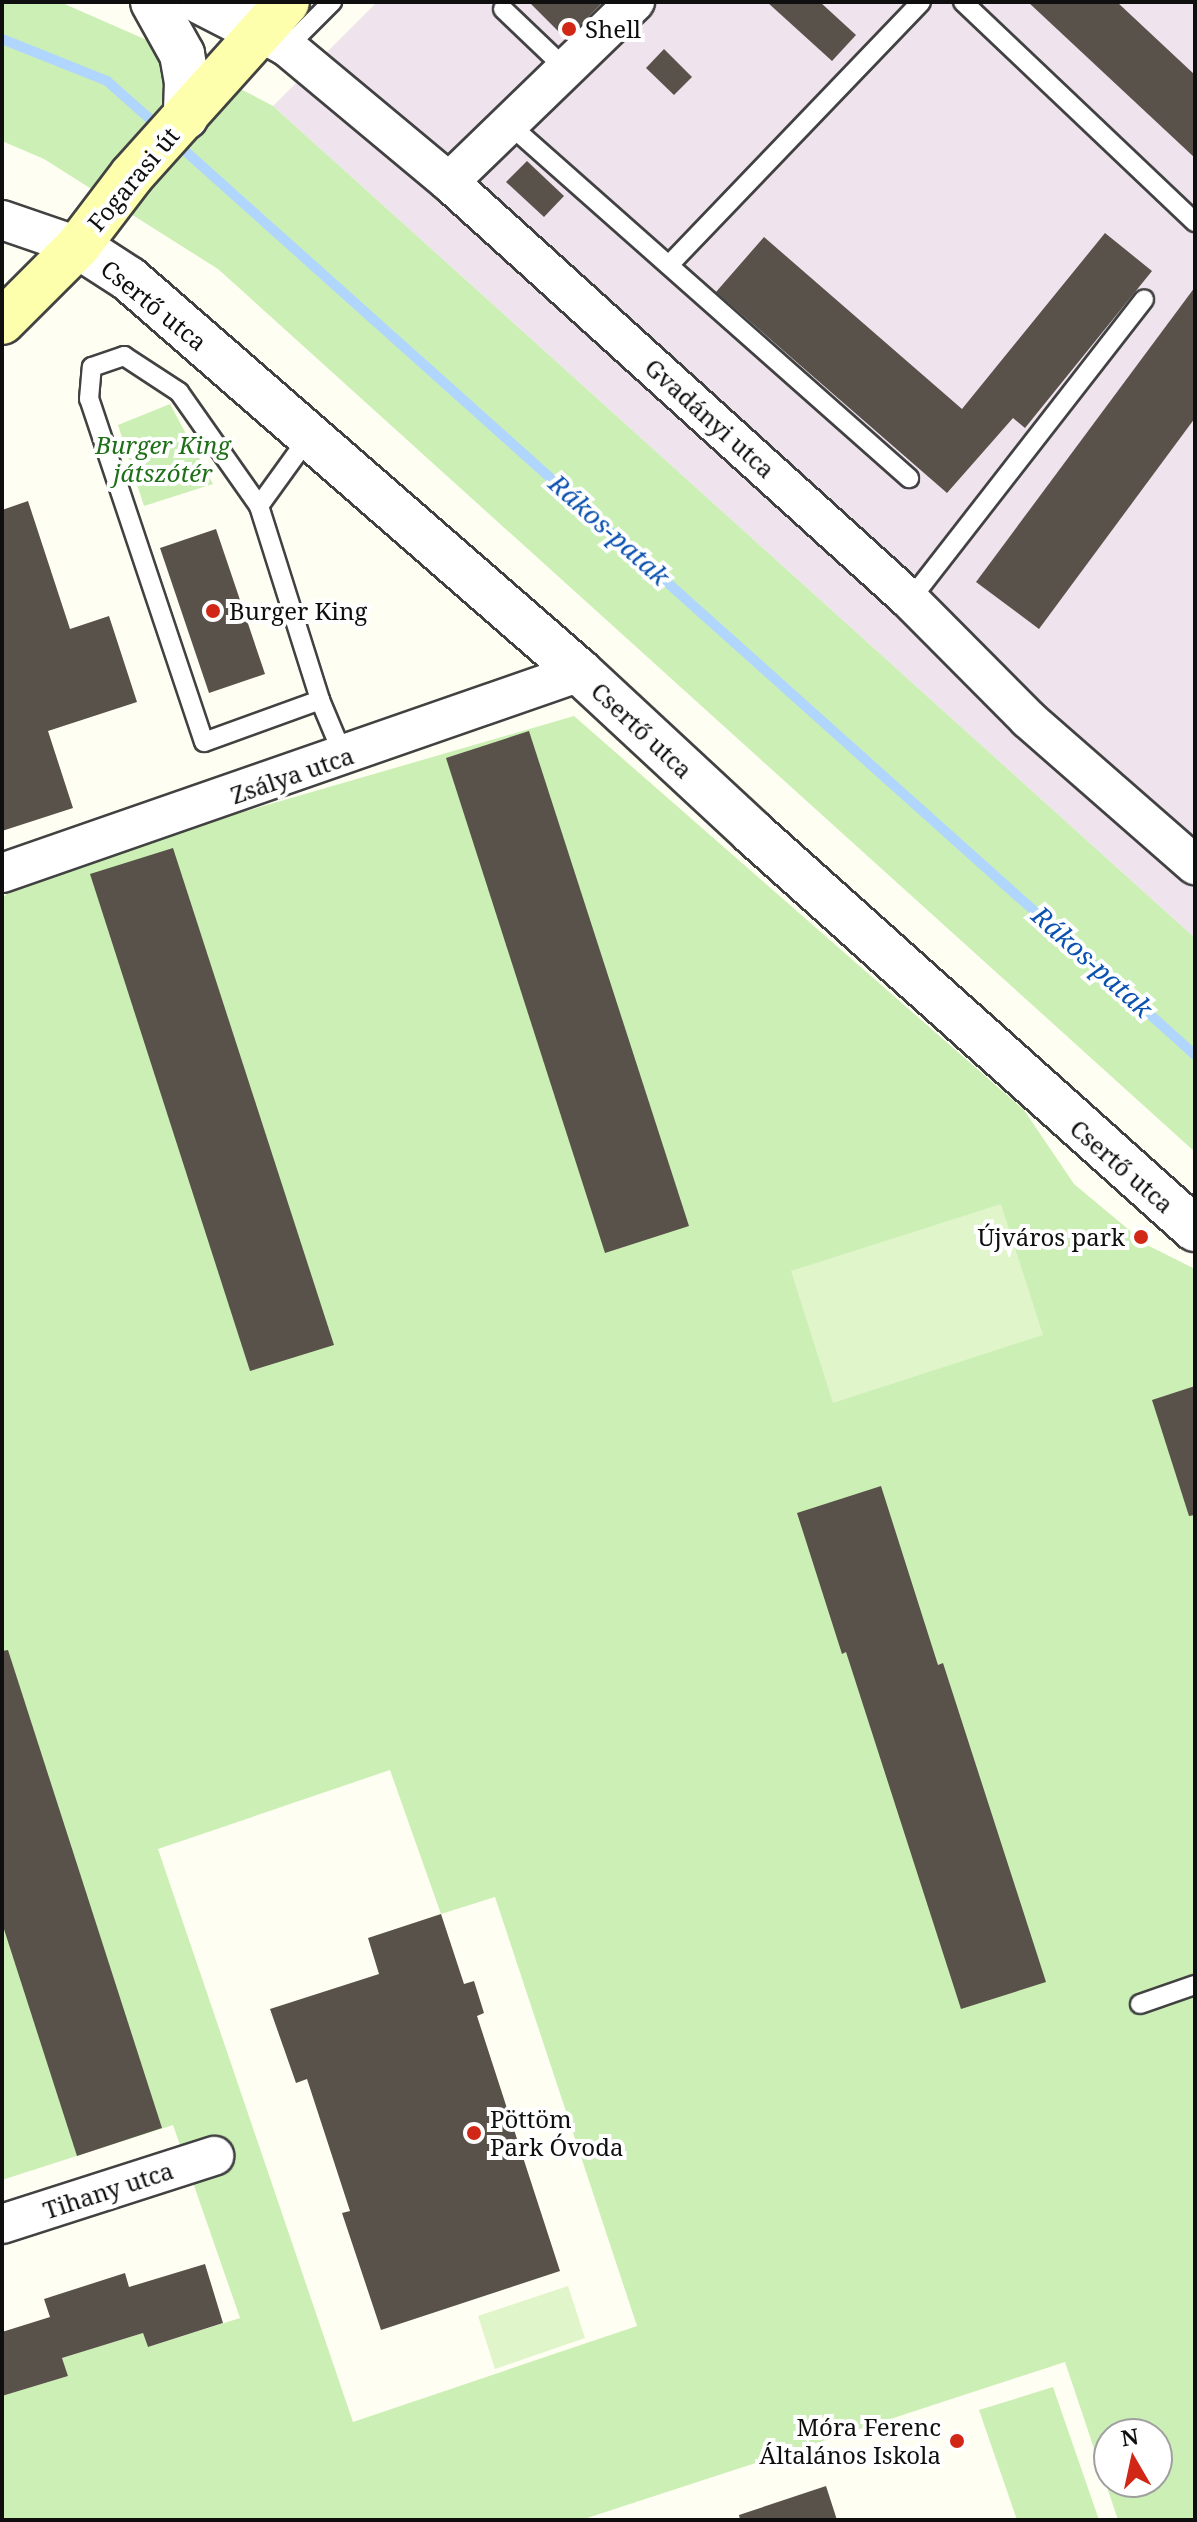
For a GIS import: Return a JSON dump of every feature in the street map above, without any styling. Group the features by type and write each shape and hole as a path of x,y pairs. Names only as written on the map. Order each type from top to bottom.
{"main road":[{"name":"Fogarasi út","path":"2,322 78,246 132,175 278,20"}],"street":[{"path":"153,2 182,54 187,82 186,117"},
{"name":"Gvadányi utca","path":"201,2 278,20 449,182 910,600 1028,719 1195,865"},
{"path":"449,182 635,2"},
{"path":"2,220 78,246"},
{"name":"Csertő utca","path":"78,246 129,279 580,672 775,853 1195,1229"},
{"name":"Zsálya utca","path":"2,873 344,757 580,672"},
{"name":"Tihany utca","path":"2,2224 214,2156"}],"lane":[{"path":"278,20 332,2"},
{"path":"669,265 921,2"},
{"path":"963,2 1195,222"},
{"path":"503,9 567,70"},
{"path":"510,125 909,478"},
{"path":"910,600 1144,299"},
{"path":"320,700 204,742 89,399 92,367 124,356 179,392 259,506 320,700 344,757"},
{"path":"259,506 308,438"},
{"path":"1140,2004 1195,1985"}],"shaded area":[{"path":"377,2 1195,2 1195,938 273,106"}],"green space":[{"path":"2,2 60,2 149,41 273,106 1195,938 1195,1152 218,269 44,159 2,141"},
{"name":"Burger King játszótér","path":"170,404 213,484 144,506 118,425"},
{"path":"574,716 1024,1110 1074,1184 1147,1245 1195,1269 1195,2520 1118,2520 1111,2498 1173,2498 1173,2418 1093,2418 1093,2445 1065,2362 581,2520 2,2520 2,2396 68,2376 62,2358 143,2333 148,2347 240,2318 173,2125 2,2180 2,899 22,876","holes":["390,1770 441,1914 495,1897 637,2326 353,2422 158,1849"]},
{"path":"1001,1204 1043,1335 833,1403 791,1271"},
{"path":"568,2286 585,2338 495,2369 478,2316"},
{"path":"1053,2387 1099,2520 1017,2520 979,2410"}],"building":[{"name":"Shell","path":"529,2 603,2 566,39"},
{"path":"767,2 820,2 856,35 832,61"},
{"path":"1028,2 1117,2 1195,75 1195,158"},
{"path":"664,49 692,77 674,95 646,68"},
{"path":"527,161 564,196 544,217 506,182"},
{"path":"1105,233 1152,271 1025,428 1013,418 947,493 716,292 764,237 962,409"},
{"path":"1195,287 1195,418 1039,629 976,582"},
{"path":"28,501 70,629 109,616 137,702 48,731 73,808 2,831 2,510"},
{"name":"Burger King","path":"216,529 265,674 209,693 160,548"},
{"path":"529,731 689,1226 605,1253 446,758"},
{"path":"173,848 334,1345 250,1371 90,874"},
{"path":"1195,1386 1195,1515 1189,1516 1152,1400"},
{"path":"881,1486 938,1665 943,1663 1046,1982 961,2009 846,1652 842,1654 797,1513"},
{"path":"8,1650 162,2128 77,2156 2,1923 2,1651"},
{"name":"Pöttöm Park Óvoda","path":"441,1914 464,1984 474,1981 484,2013 477,2016 560,2271 381,2330 342,2213 350,2211 307,2079 296,2083 270,2009 379,1974 368,1938"},
{"path":"205,2264 223,2323 148,2347 143,2333 62,2358 68,2376 2,2396 2,2332 50,2317 44,2299 125,2273 129,2287"},
{"name":"Móra Ferenc Általános Iskola","path":"826,2486 837,2520 740,2520 739,2515"}],"waterway":[{"name":"Rákos-patak","path":"2,39 107,81 159,127"},
{"name":"Rákos-patak","path":"174,141 1195,1055"}],"place":[{"name":"Shell","path":"569,29"},
{"name":"Burger King","path":"213,611"},
{"name":"Újváros park","path":"1141,1237"},
{"name":"Pöttöm Park Óvoda","path":"474,2133"},
{"name":"Móra Ferenc Általános Iskola","path":"957,2441"}]}
